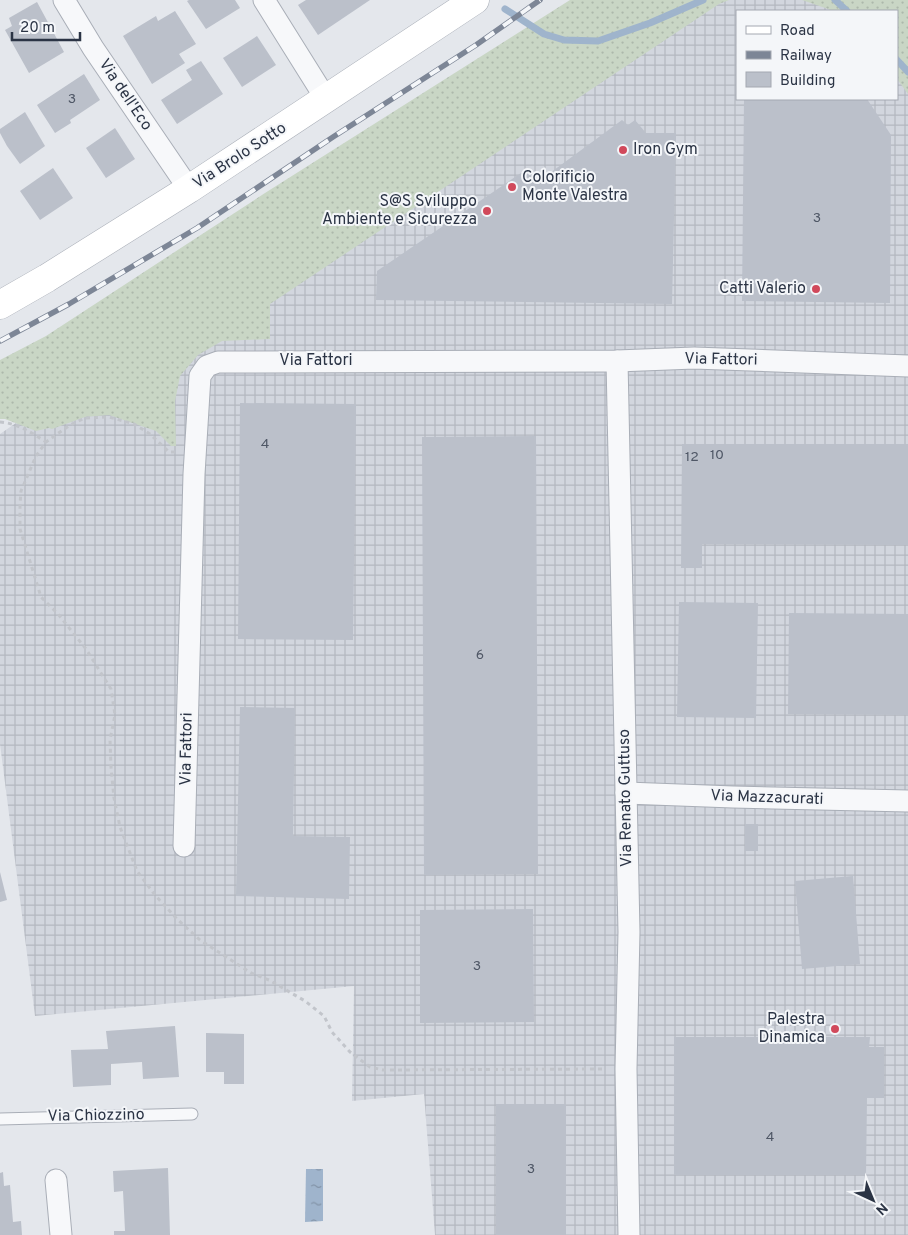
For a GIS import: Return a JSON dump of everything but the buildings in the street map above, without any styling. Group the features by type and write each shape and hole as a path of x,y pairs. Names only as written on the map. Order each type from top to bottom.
{"main road":[{"name":"Via Brolo Sotto","path":"0,305 47,278 188,189 475,0"}],"street":[{"name":"Via dell'Eco","path":"64,0 93,48 188,189"},
{"path":"264,0 326,99"},
{"name":"Via Fattori","path":"184,846 195,453 200,376 207,366 218,362 617,361 694,358 908,366"},
{"name":"Via Renato Guttuso","path":"617,361 629,966 626,1069 629,1235"},
{"name":"Via Mazzacurati","path":"626,793 733,798 908,801"},
{"path":"56,1180 61,1235"}],"lane":[{"name":"Via Chiozzino","path":"0,1119 192,1114"}],"path":[{"path":"195,453 168,452 150,434 134,424 109,417 85,418 70,425 46,442 36,456 21,491 20,529 41,597 58,614 86,649 110,689 115,715 110,740 110,767 114,798 120,827 137,871 155,895 194,935 251,973 269,980 305,1001 324,1016 332,1032 350,1052 370,1068 383,1070 606,1069"},
{"path":"0,422 7,422 27,430 46,442"}],"shaded area":[{"path":"628,0 906,0 908,3 908,1235 435,1235 424,1094 352,1101 354,986 35,1016 0,744 0,434"}],"green space":[{"path":"570,0 729,0 719,4 270,304 270,339 222,341 198,355 180,376 175,401 176,446 171,446 156,431 109,415 85,417 52,429 36,431 5,419 0,419 0,360 46,336 265,193"},
{"path":"802,0 908,0 908,94 898,80 898,10 828,9"}],"water":[{"path":"306,1169 323,1169 323,1221 305,1222"}],"waterway":[{"path":"505,9 544,34 564,40 598,41 650,23 703,0"},
{"path":"835,0 846,10"},
{"path":"898,61 908,72"}],"railway":[{"path":"0,341 69,304 197,228 333,137 476,45 540,0"}],"place":[{"name":"Iron Gym","path":"623,150"},
{"name":"Colorificio Monte Valestra","path":"512,187"},
{"name":"S@S Sviluppo Ambiente e Sicurezza","path":"487,211"},
{"name":"Catti Valerio","path":"816,289"},
{"name":"Palestra Dinamica","path":"835,1029"}]}
